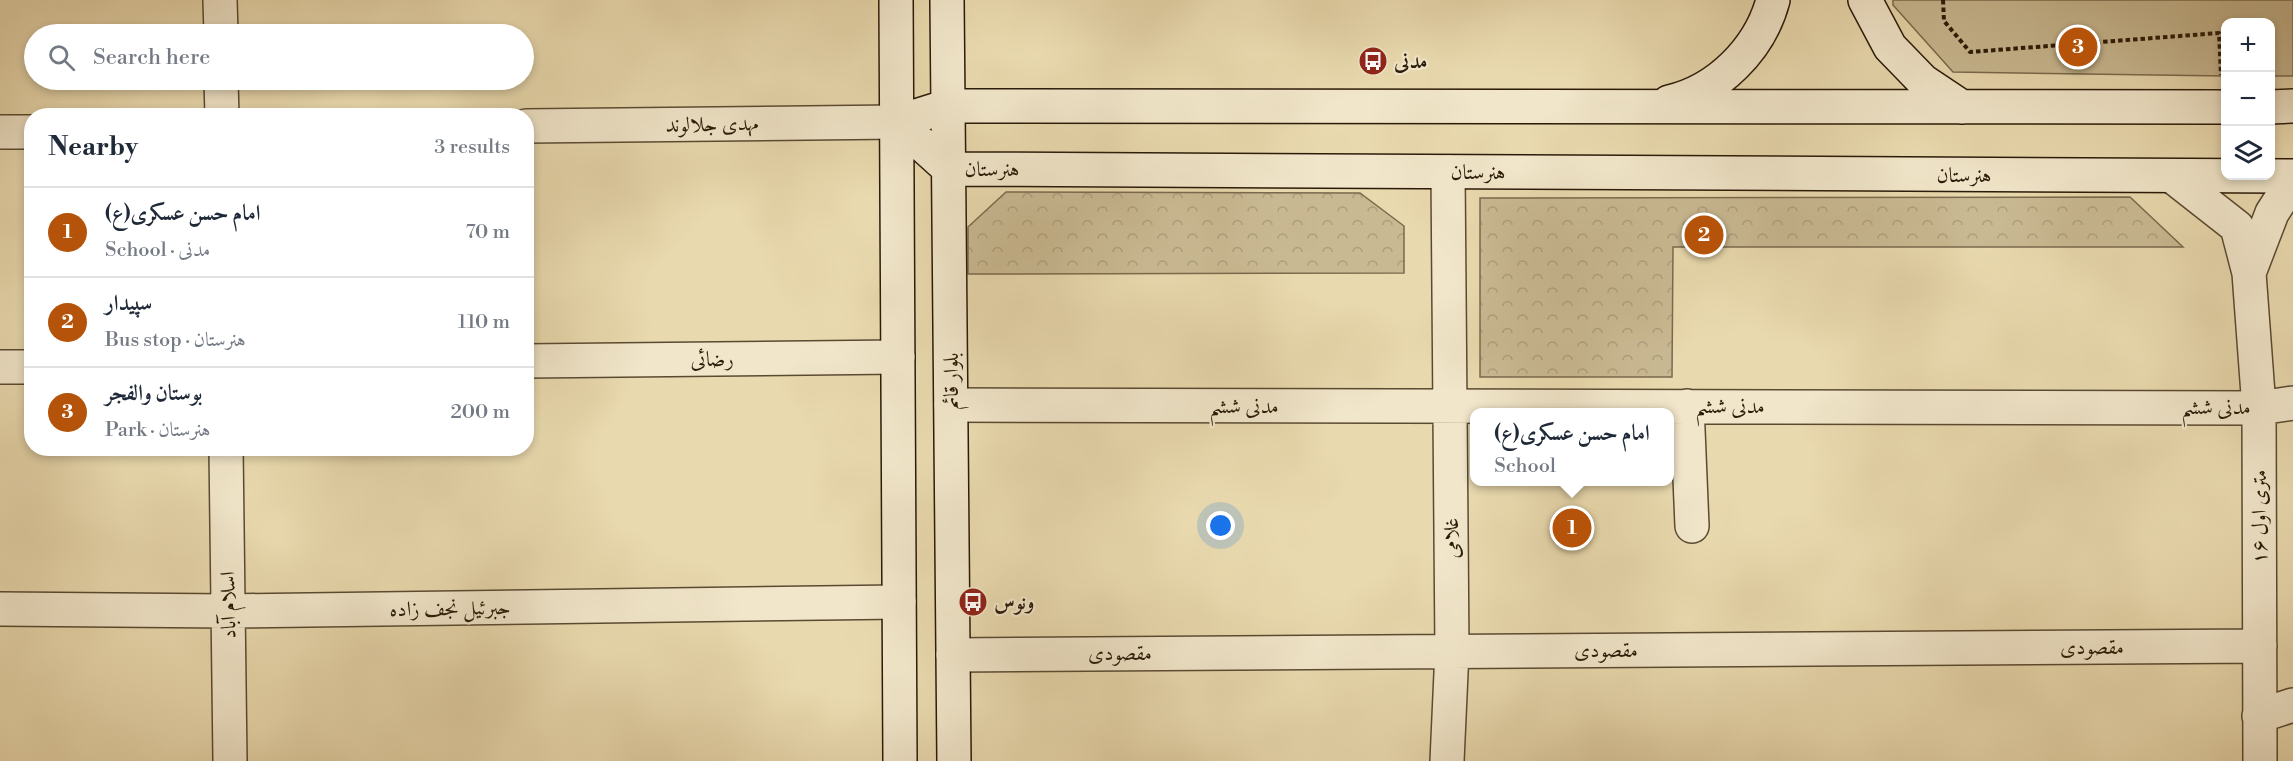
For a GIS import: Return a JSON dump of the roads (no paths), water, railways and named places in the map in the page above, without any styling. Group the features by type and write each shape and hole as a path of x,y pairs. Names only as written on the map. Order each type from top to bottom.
{"street":[{"path":"220,0 221,24"},
{"path":"896,0 900,761"},
{"name":"بلوار قائم","path":"947,0 954,761"},
{"path":"1645,107 1690,97 1733,68 1767,22 1773,0"},
{"path":"1865,0 1890,47 1923,81 1962,107"},
{"path":"221,90 222,108"},
{"path":"897,122 948,106 1962,107 2221,95"},
{"path":"2275,106 2293,106"},
{"name":"مهدی جلالوند","path":"534,126 897,122"},
{"name":"هنرستان","path":"897,122 949,169 2293,178"},
{"path":"0,132 24,132"},
{"name":"غلامی","path":"1446,761 1452,651 1448,172"},
{"name":"۱۶ متری اول","path":"2172,176 2237,227 2249,273 2259,408 2259,761"},
{"name":"۱۶ متری اول","path":"2249,273 2272,213 2293,178"},
{"name":"رضائی","path":"534,361 898,357"},
{"path":"0,368 24,367"},
{"name":"مدنی ششم","path":"951,405 2259,408 2293,403"},
{"path":"1687,406 1692,526"},
{"name":"اسلام آباد","path":"226,456 230,761"},
{"name":"جبرئیل نجف زاده","path":"0,609 228,611 899,602"},
{"name":"مقصودی","path":"953,655 2259,646"},
{"path":"2259,716 2293,705"}],"place":[{"name":"بوستان والفجر","path":"2078,47"},
{"name":"مدنی","path":"1373,61"},
{"name":"سپیدار","path":"1704,235"},
{"name":"امام حسن عسکری(ع)","path":"1572,528"},
{"name":"ونوس","path":"973,602"}]}
